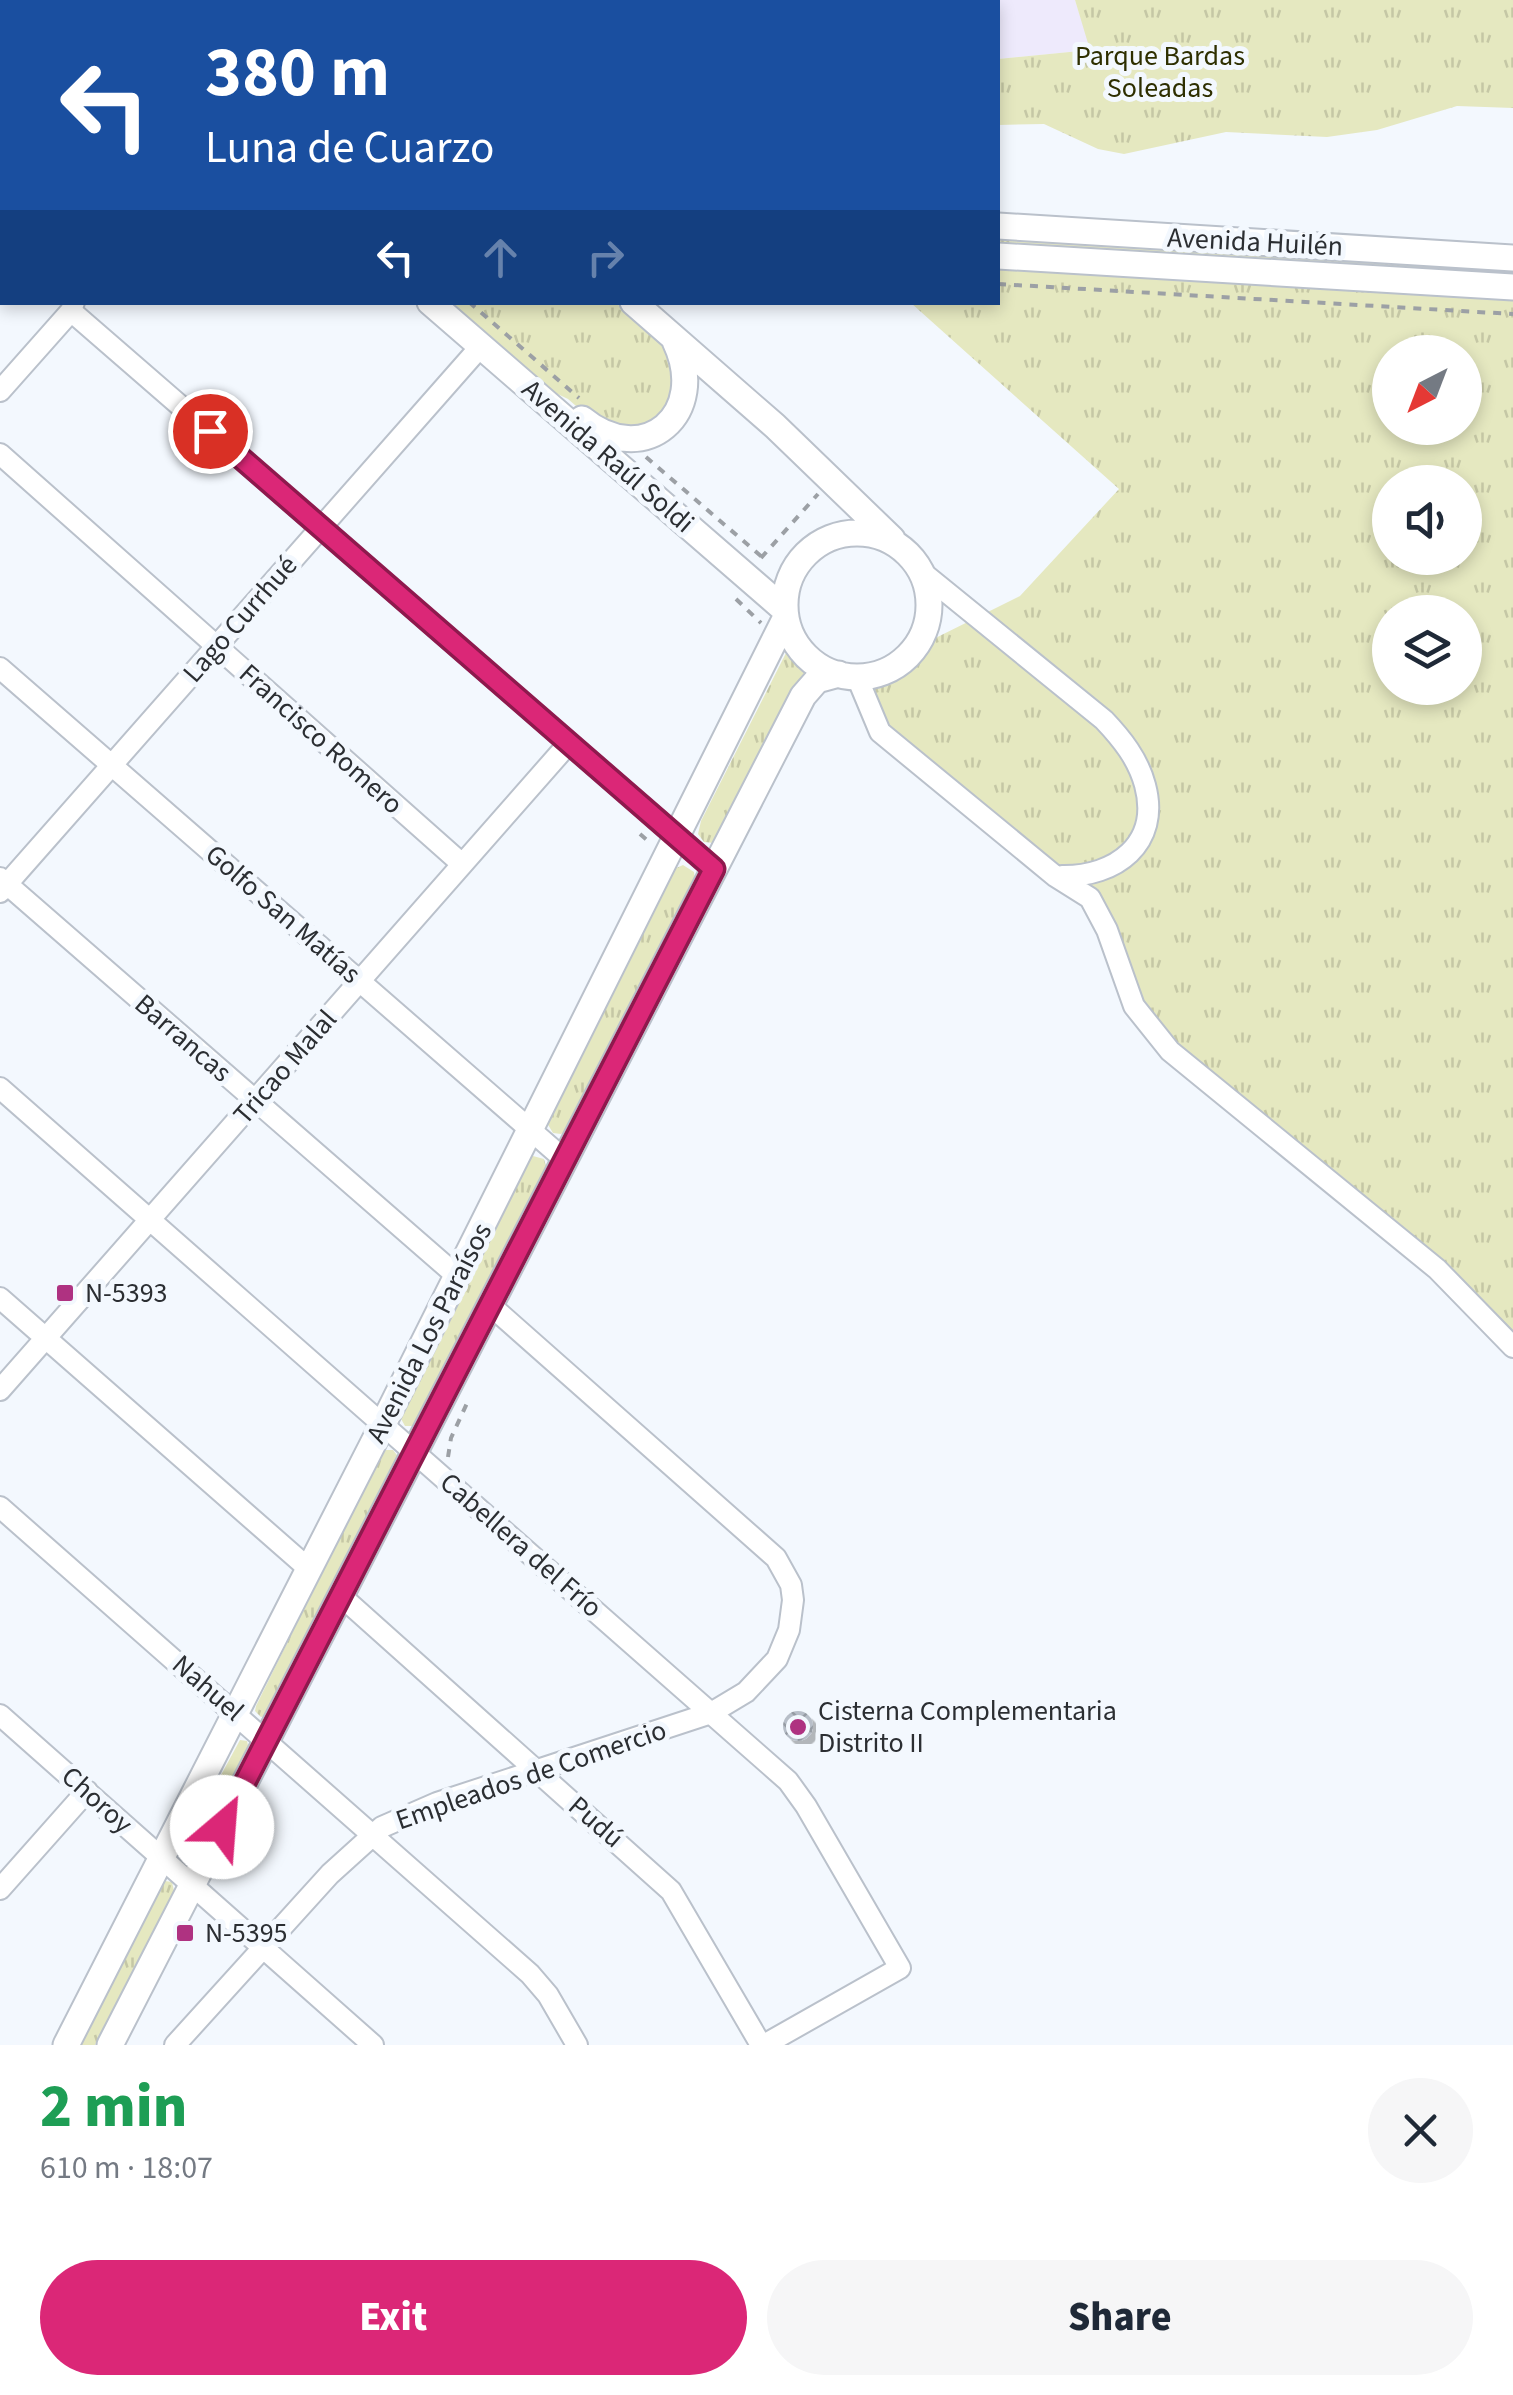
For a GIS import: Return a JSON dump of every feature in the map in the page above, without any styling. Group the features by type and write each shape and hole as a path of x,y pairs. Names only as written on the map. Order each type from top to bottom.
{"main road":[{"name":"Avenida Huilén","path":"1000,226 1513,258"},
{"name":"Avenida Huilén","path":"1000,256 1513,287"},
{"name":"Avenida Raúl Soldi","path":"433,305 785,614"},
{"path":"637,305 775,426 900,546 922,573"},
{"path":"527,386 561,402 602,432 625,438 647,436 673,419 684,399 686,370 673,337"},
{"name":"Avenida Los Paraísos","path":"66,2045 677,837 785,614 786,590 794,570 807,552 846,533 868,533 900,546"},
{"name":"Avenida Los Paraísos","path":"110,2045 806,691 822,678 875,675 896,666 920,642 930,608 922,573"},
{"path":"785,614 791,636 802,652 815,664 848,676"}],"street":[{"path":"0,391 73,307 714,869"},
{"name":"Lago Currhué","path":"2,885 112,766 481,346"},
{"name":"Francisco Romero","path":"0,454 462,864"},
{"path":"922,573 1104,720 1125,742 1137,764 1148,806 1135,847 1122,862 1106,871 1088,877 1055,876"},
{"name":"Golfo San Matías","path":"0,668 564,1160"},
{"path":"848,676 880,732 1055,876 1090,898 1107,930 1134,1006 1170,1051 1438,1269 1513,1347"},
{"name":"Tricao Malal","path":"0,1390 569,743"},
{"name":"Barrancas","path":"2,885 457,1276"},
{"name":"Cabellera del Frío","path":"0,1088 780,1774 800,1797 900,1968 763,2045"},
{"path":"0,1298 309,1569"},
{"name":"Empleados de Comercio","path":"175,2045 330,1874 372,1835 409,1814 711,1713 746,1692 768,1672 790,1630 793,1600 776,1558 490,1305"},
{"name":"Nahuel","path":"0,1507 536,1980 576,2045"},
{"name":"Pudú","path":"341,1596 671,1891 763,2045"},
{"name":"Choroy","path":"0,1715 374,2045"},
{"path":"0,1890 87,1791"}],"path":[{"path":"1000,284 1513,314"},
{"path":"472,305 588,406"},
{"path":"646,456 762,557"},
{"path":"755,565 822,489"},
{"path":"730,594 761,622 756,633"},
{"path":"448,1462 451,1438 473,1389"}],"shaded area":[{"path":"1000,0 1075,0 1091,50 1000,59"}],"green space":[{"name":"Parque Bardas Soleadas","path":"1075,0 1513,0 1513,108 1457,106 1377,130 1327,137 1226,132 1124,154 1098,149 1044,124 1000,125 1000,59 1090,50"},
{"path":"1000,236 1513,268 1513,278 1000,248"},
{"path":"1000,266 1513,296 1513,1347 1150,1028 1099,913 880,732 857,677 1020,596 1119,489 913,305 1000,305"},
{"path":"447,305 618,305 672,351 683,385 650,430 591,419 568,399 543,387"},
{"path":"786,653 812,671 714,843 704,842 698,834 701,821"},
{"path":"683,865 694,872 695,880 567,1130 553,1133 547,1123 672,870"},
{"path":"533,1156 544,1159 547,1170 416,1426 405,1426 400,1417 527,1160"},
{"path":"386,1450 393,1450 400,1459 265,1716 261,1717 256,1706 378,1458"},
{"path":"240,1740 247,1741 249,1750 193,1856 185,1859 181,1849"},
{"path":"165,1881 172,1882 174,1891 95,2045 80,2045"}],"building":[{"name":"Cisterna Complementaria Distrito II","path":"798,1711 809,1715 813,1726 809,1737 798,1741 787,1737 783,1726 787,1715"}],"place":[{"name":"N-5393","path":"65,1293"},
{"name":"Cisterna Complementaria Distrito II","path":"798,1727"},
{"name":"N-5395","path":"185,1933"}],"route":[{"path":"210,431 714,869 222,1827"}]}
